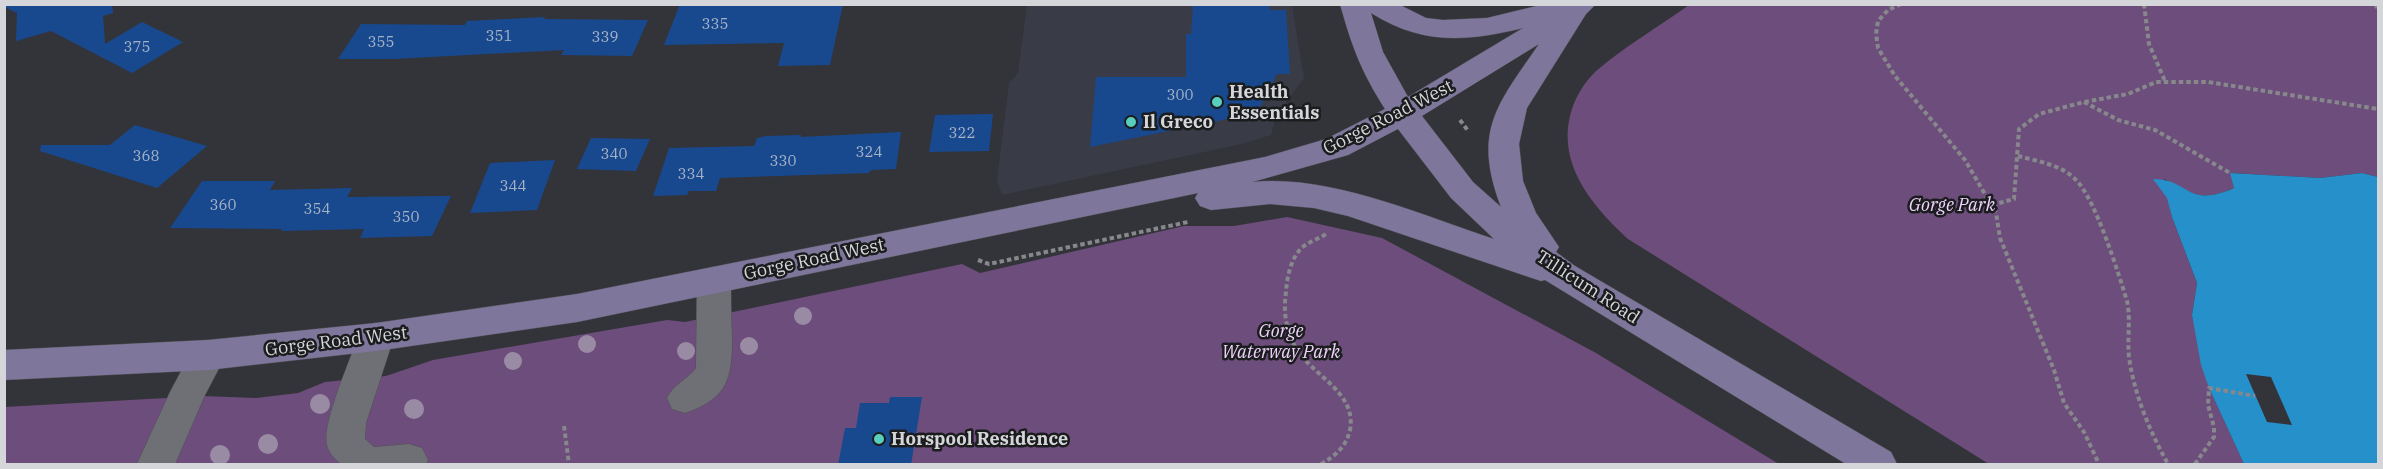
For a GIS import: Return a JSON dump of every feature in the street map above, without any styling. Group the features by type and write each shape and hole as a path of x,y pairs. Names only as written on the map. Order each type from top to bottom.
{"main road":[{"name":"Tillicum Road","path":"1354,4 1368,52 1381,79 1403,114 1462,190 1509,234 1563,275 1878,465"},
{"path":"1377,4 1386,12 1418,26 1441,31 1470,29 1580,5"},
{"name":"Gorge Road West","path":"4,365 208,355 376,337 566,309 1265,168 1337,147 1403,114 1580,5"},
{"path":"1563,275 1521,217 1507,181 1503,144 1512,107 1580,5"},
{"path":"1103,200 1165,202 1270,192 1314,196 1352,205 1563,275"}],"lane":[{"path":"685,398 700,391 714,369 714,280"},
{"path":"376,337 347,423 346,445 358,459 389,463"},
{"path":"156,465 188,392 208,355"}],"path":[{"path":"1901,4 1888,10 1878,21 1876,34 1878,48 1894,76 1918,100 1965,160 1992,205 2006,256 2054,370 2064,403 2084,432 2099,465"},
{"path":"2144,4 2149,44 2165,81"},
{"path":"2375,4 2379,9"},
{"path":"1992,205 2014,199 2019,129 2038,114 2128,94 2156,81 2208,82 2379,109"},
{"path":"2084,102 2118,120 2155,130 2230,173"},
{"path":"1460,120 1466,129"},
{"path":"2018,156 2037,160 2062,170 2079,182 2122,280 2129,311 2130,364 2159,449 2168,465"},
{"path":"980,261 989,264 1106,240 1179,222 1190,222"},
{"path":"1321,465 1341,451 1350,438 1351,419 1341,394 1296,350 1287,329 1283,303 1290,270 1303,247 1330,231"},
{"path":"2195,465 2214,437 2214,427 2208,405 2209,388 2256,396"},
{"path":"564,426 569,465"}],"shaded area":[{"path":"1027,5 1292,5 1304,78 1276,116 1271,135 1242,144 1002,195 997,180 1009,83 1018,73"}],"green space":[{"name":"Gorge Park","path":"1689,5 2378,5 2378,177 2362,173 2320,178 2231,173 2234,188 2205,196 2191,193 2164,179 2172,217 2197,283 2192,315 2209,388 2244,464 1989,464 1628,239 1602,213 1581,184 1569,152 1570,116 1580,92 1595,72"},
{"name":"Gorge Waterway Park","path":"1287,217 1382,238 1596,353 1779,464 5,464 5,407 202,396 256,398 298,393 325,382 386,376 433,360 667,320 685,322 962,264 980,273 1184,226 1234,226"}],"water":[{"path":"2230,173 2320,178 2362,173 2378,177 2378,464 2244,464 2209,388 2201,365 2192,315 2197,283 2167,198 2153,179 2175,183 2189,191 2206,195 2218,194 2234,188"}],"pier":[{"path":"2246,374 2271,377 2292,425 2267,422"}],"building":[{"path":"4,4 112,4 113,13 103,16 105,44 142,22 183,42 132,73 51,31 16,41 17,13 4,7"},
{"path":"680,4 843,4 830,65 778,66 784,43 664,45"},
{"path":"1193,4 1269,4 1270,10 1286,10 1290,74 1277,74 1257,113 1090,147 1096,77 1186,77 1186,34 1191,34"},
{"path":"545,17 544,19 648,20 632,56 561,55 564,50 394,59 338,59 361,24 465,25 467,21"},
{"path":"993,114 989,151 929,152 935,115"},
{"path":"135,125 207,146 157,188 40,151 41,145 110,145"},
{"path":"901,132 896,169 871,170 869,173 720,178 716,191 689,191 687,195 653,196 669,148 754,146 757,138 766,136 801,135 801,137"},
{"path":"591,138 650,139 636,171 577,169"},
{"path":"555,160 537,210 470,213 490,163"},
{"path":"202,181 275,181 270,190 352,188 347,197 451,196 432,236 360,238 364,229 281,231 282,229 170,228"},
{"name":"Horspool Residence","path":"890,397 922,397 911,465 838,465 845,428 856,428 860,403 889,403"}],"place":[{"name":"Health Essentials","path":"1217,102"},
{"name":"Il Greco","path":"1131,122"},
{"name":"Horspool Residence","path":"879,439"}]}
